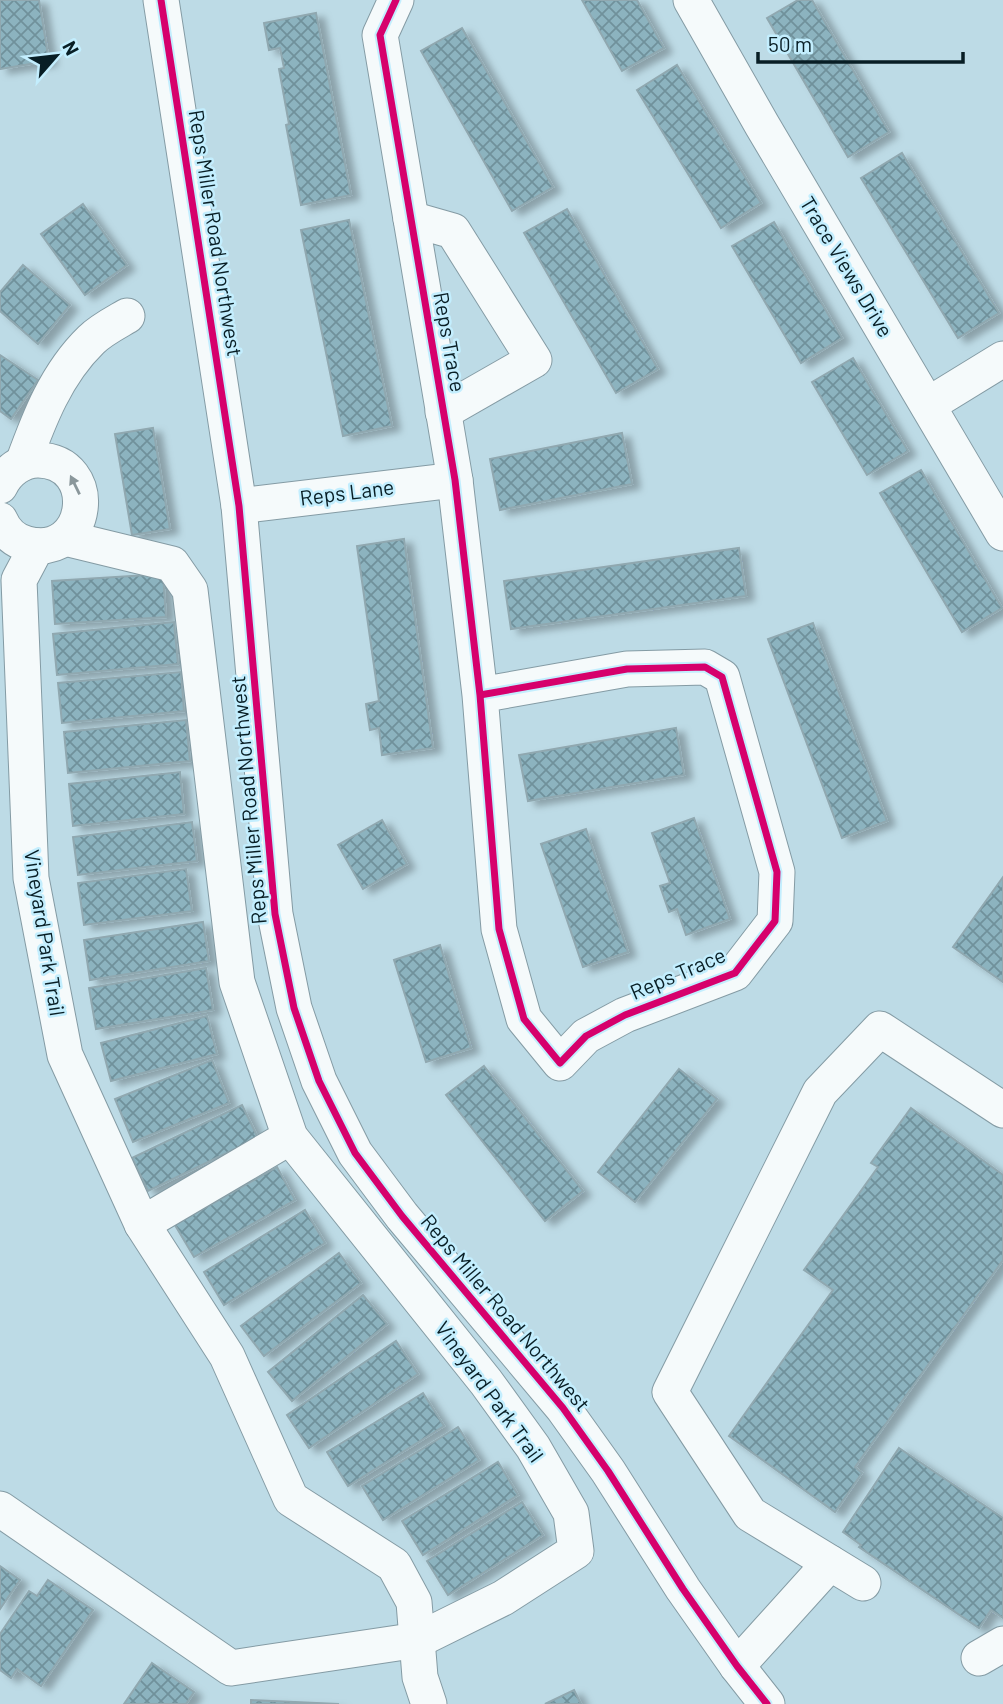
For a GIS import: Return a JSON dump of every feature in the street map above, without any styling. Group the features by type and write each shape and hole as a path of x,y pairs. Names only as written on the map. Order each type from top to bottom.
{"street":[{"name":"Reps Miller Road Northwest","path":"161,0 239,506 275,914 294,1008 319,1081 355,1153 402,1216 563,1408 608,1471 683,1589 767,1704"},
{"name":"Reps Trace","path":"396,0 380,35 454,480 480,695 499,929 524,1019 560,1063 586,1036 625,1015 736,973 775,921 776,872 722,677 705,667 627,669 480,695"},
{"name":"Trace Views Drive","path":"691,0 1003,533"},
{"path":"411,219 453,231 534,360 443,412"},
{"path":"11,474 50,395 75,358 92,338 127,316"},
{"path":"928,405 1003,359"},
{"name":"Vineyard Park Trail","path":"11,474 36,460 49,461 72,476 79,488 82,502 74,527 51,542 19,580 31,878 65,1055 142,1224 227,1356 291,1499 394,1565 414,1602 420,1677 429,1704"},
{"name":"Reps Lane","path":"239,506 454,480"},
{"name":"Vineyard Park Trail","path":"0,523 11,536 23,543 51,542 172,564 190,590 237,982 290,1137 486,1382 533,1447 571,1513 576,1551 503,1598 418,1640 231,1668 0,1510"},
{"path":"863,1583 750,1514 670,1392 820,1092 880,1029 1003,1110"},
{"path":"142,1224 290,1137"},
{"path":"737,1666 830,1563"}],"building":[{"path":"0,0 39,0 49,61 0,69"},
{"path":"582,0 637,0 664,48 622,71"},
{"path":"798,0 812,0 889,132 848,157 767,18"},
{"path":"316,13 351,195 301,205 286,125 289,124 279,69 284,68 280,48 269,50 264,23"},
{"path":"462,28 553,187 512,211 421,51"},
{"path":"677,65 761,203 721,228 637,90"},
{"path":"902,153 999,313 958,338 861,178"},
{"path":"83,204 127,265 85,295 41,234"},
{"path":"567,209 658,369 616,393 524,233"},
{"path":"349,220 392,426 343,436 301,230"},
{"path":"774,222 842,338 801,363 732,246"},
{"path":"23,265 70,305 38,344 0,311 0,292"},
{"path":"0,355 38,380 11,419 0,411"},
{"path":"853,358 908,451 867,475 812,382"},
{"path":"153,428 170,529 132,535 115,434"},
{"path":"622,433 632,484 500,510 490,459"},
{"path":"921,470 1002,608 962,632 880,493"},
{"path":"404,539 433,748 382,755 379,728 370,730 366,704 379,701 357,546"},
{"path":"739,548 746,596 511,629 504,581"},
{"path":"163,574 166,617 55,624 52,581"},
{"path":"174,622 178,664 57,675 53,634"},
{"path":"813,623 887,821 842,838 768,639"},
{"path":"181,672 184,711 62,723 58,683"},
{"path":"186,720 190,761 68,773 64,732"},
{"path":"676,728 684,775 528,801 519,755"},
{"path":"180,772 184,814 73,826 69,784"},
{"path":"694,818 730,919 686,935 677,909 669,912 660,886 670,883 652,833"},
{"path":"382,820 407,864 363,889 338,845"},
{"path":"192,822 197,861 78,875 73,837"},
{"path":"586,829 628,952 583,967 541,844"},
{"path":"186,869 192,911 84,925 78,883"},
{"path":"1003,877 1003,982 953,947"},
{"path":"203,922 209,961 90,980 84,940"},
{"path":"440,945 471,1048 426,1062 394,960"},
{"path":"206,968 213,1010 96,1029 89,988"},
{"path":"207,1016 217,1054 111,1081 101,1043"},
{"path":"212,1060 229,1103 133,1142 115,1099"},
{"path":"484,1066 583,1191 545,1221 446,1095"},
{"path":"679,1069 717,1099 635,1202 598,1172"},
{"path":"242,1105 258,1138 148,1191 132,1158"},
{"path":"911,1108 1003,1175 1003,1260 855,1467 862,1473 835,1512 729,1436 833,1290 804,1270 878,1167 871,1163"},
{"path":"277,1167 295,1200 194,1257 175,1225"},
{"path":"305,1210 325,1243 224,1305 204,1272"},
{"path":"339,1253 361,1283 264,1356 241,1326"},
{"path":"363,1295 387,1324 292,1401 268,1372"},
{"path":"396,1341 418,1374 309,1448 287,1415"},
{"path":"423,1393 444,1426 348,1486 327,1452"},
{"path":"458,1427 479,1460 383,1520 362,1486"},
{"path":"899,1448 1003,1518 1003,1618 991,1610 979,1628 859,1547 861,1545 843,1532"},
{"path":"498,1462 518,1495 423,1555 402,1521"},
{"path":"522,1502 543,1535 448,1595 427,1561"},
{"path":"0,1566 20,1580 0,1609"},
{"path":"48,1580 93,1610 41,1686 17,1669 11,1678 0,1670 0,1634 29,1591 37,1596"},
{"path":"152,1663 194,1692 186,1704 124,1704"},
{"path":"574,1690 581,1704 545,1704"},
{"path":"251,1700 339,1704 251,1704"}],"cycle path":[{"path":"161,0 239,506 275,914 294,1008 319,1081 355,1153 402,1216 563,1408 608,1471 683,1589 767,1704"},
{"path":"396,0 380,35 455,480 480,695 499,929 524,1019 560,1063 586,1036 625,1015 735,973 775,921 777,872 722,677 705,667 627,669 480,695"}]}
